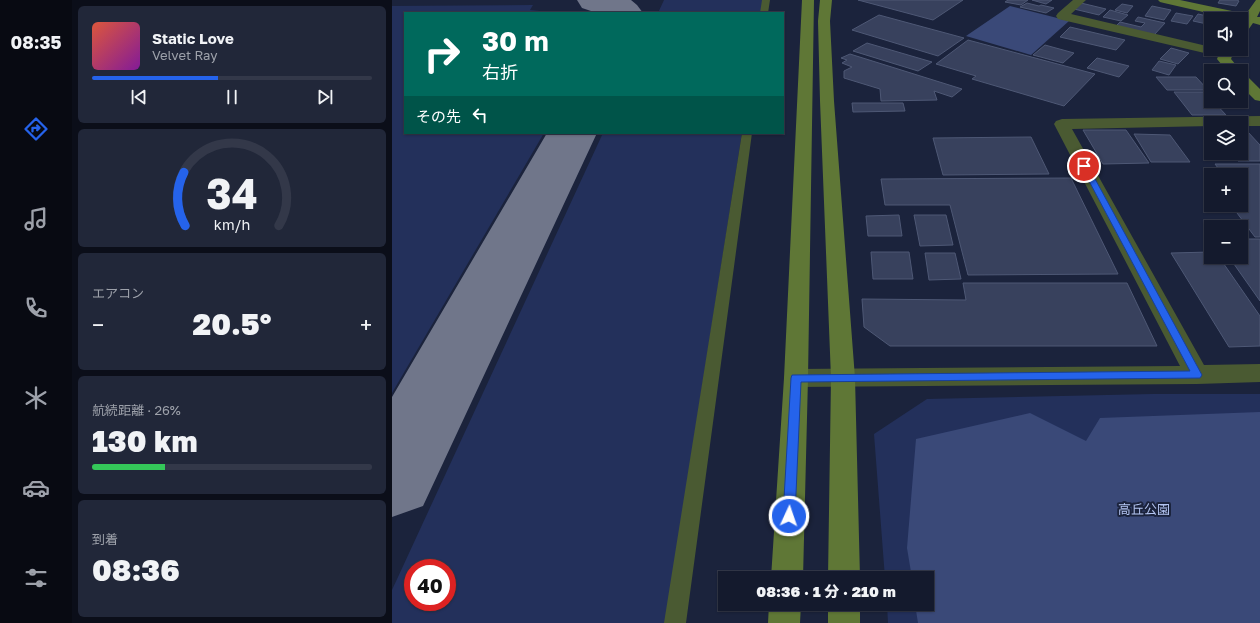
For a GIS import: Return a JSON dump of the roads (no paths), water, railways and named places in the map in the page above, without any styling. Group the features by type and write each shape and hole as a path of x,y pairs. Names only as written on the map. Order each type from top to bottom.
{"street":[{"path":"786,571 796,378 808,0"},
{"path":"826,0 824,21 827,101 843,378 844,571"},
{"path":"1080,0 1062,16 1204,46"},
{"path":"1164,0 1255,20 1260,2"},
{"path":"1248,85 1260,97"},
{"path":"1197,375 1062,124 1260,121"},
{"path":"796,378 1260,374"},
{"path":"784,623 785,611"},
{"path":"844,611 844,623"}],"lane":[{"path":"764,12 766,0"},
{"path":"675,623 747,134"}],"park label":[{"name":"高丘公園","path":"1144,509"}]}
